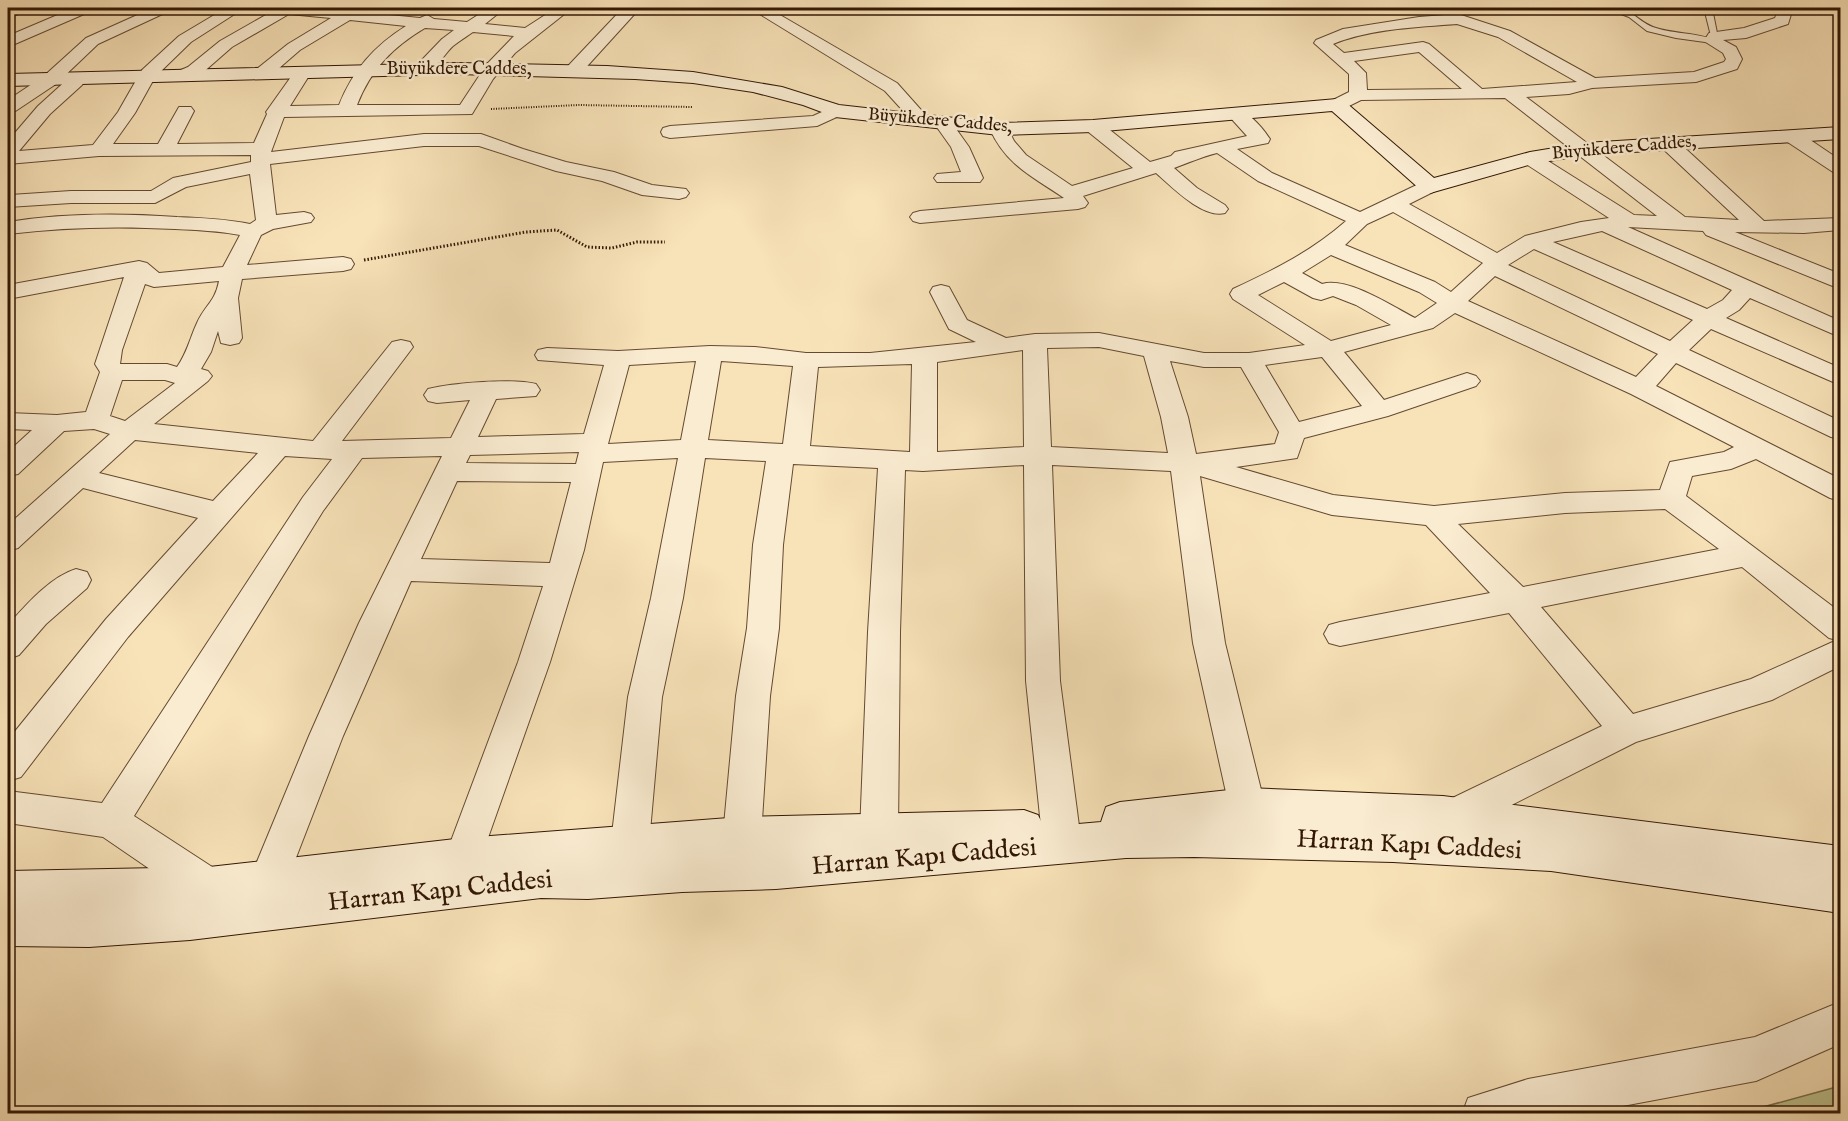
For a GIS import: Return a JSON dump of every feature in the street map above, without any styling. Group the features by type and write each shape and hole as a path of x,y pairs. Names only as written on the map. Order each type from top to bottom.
{"street":[{"path":"8,13 21,8"},
{"path":"8,42 86,8"},
{"path":"8,108 50,80 92,41 164,8"},
{"path":"99,150 148,79 148,74 185,39 236,8"},
{"path":"182,76 194,71 206,58 283,8 528,33"},
{"path":"264,72 294,47 362,8"},
{"path":"346,110 364,69 399,38 450,8"},
{"path":"403,110 448,42 498,8"},
{"path":"275,112 466,110 491,69 508,49 565,8"},
{"path":"574,70 595,48 609,28 632,8"},
{"path":"758,8 891,87 921,120"},
{"path":"1400,8 1423,21"},
{"path":"1713,38 1746,33 1782,21 1786,8"},
{"path":"1358,95 1358,73 1322,43 1343,34 1423,21 1458,19 1504,33 1592,83"},
{"path":"1379,410 1328,349 1241,294 1285,273 1330,247 1360,220 1430,186 1337,105 1358,95 1478,94 1569,89 1592,83 1696,77 1731,65 1734,59 1730,50 1713,38"},
{"path":"1341,58 1423,47 1478,94"},
{"name":"Büyükdere Caddes,","path":"8,80 148,79 364,69 424,79 491,69 574,70 666,75 748,86 820,104 835,111 999,129 1093,126 1337,105"},
{"path":"230,338 227,298 232,272 260,227 261,158 275,112 304,71"},
{"path":"8,157 44,110 79,80"},
{"path":"1508,92 1688,224 1840,282"},
{"path":"164,151 185,111"},
{"path":"670,132 817,121 835,111"},
{"path":"1070,193 1152,166 1178,160 1182,156 1261,139 1237,115"},
{"path":"943,123 960,147 973,178 944,178"},
{"path":"1093,126 1218,209"},
{"path":"920,217 1078,203 1070,193 1016,159 1005,145 999,129"},
{"name":"Büyükdere Caddes,","path":"1430,186 1530,158 1585,149 1836,135"},
{"path":"1793,137 1840,168"},
{"path":"8,157 99,150 164,151 261,158 424,141 481,140 516,153 563,167 607,176 648,190 679,193"},
{"path":"1668,143 1759,227"},
{"path":"1220,146 1265,177 1360,220"},
{"path":"11,195 155,197 180,183 261,158"},
{"path":"1530,158 1629,220"},
{"path":"1393,203 1495,264 1672,353 1840,431"},
{"path":"8,228 40,223 93,220 260,227 304,218"},
{"path":"548,356 618,358 710,353 754,354 806,360 925,356 1035,341 1099,340 1204,360 1248,360 1328,349 1425,323 1453,303 1495,264 1533,241 1603,224 1629,220 1759,227 1809,227 1840,224"},
{"path":"1603,224 1840,330"},
{"path":"1809,227 1840,238"},
{"path":"1640,388 1672,353 1708,320 1731,305 1741,286 1809,227"},
{"path":"1533,241 1840,377"},
{"path":"1330,247 1417,283 1453,303 1640,388 1840,491"},
{"path":"8,292 139,268 154,280 343,264"},
{"path":"112,372 106,364 139,268"},
{"path":"1285,273 1321,293 1333,288 1364,300 1413,327"},
{"path":"941,292 957,324 1002,345"},
{"path":"183,377 200,350 205,327 213,312 227,298"},
{"path":"1035,341 1043,681 1060,826"},
{"path":"320,450 401,347"},
{"path":"1155,352 1169,389 1184,463 1206,622 1246,806"},
{"path":"630,843 645,697 668,598 710,353"},
{"path":"879,832 884,632 925,356"},
{"path":"464,857 534,662 561,575 618,358"},
{"path":"742,836 753,696 763,628 768,545 806,360"},
{"path":"8,421 57,423 96,420 129,432 225,439 278,447 320,450 354,449 454,459 591,457 694,448 908,461 1037,455 1184,463 1287,452 1292,432 1248,360"},
{"path":"8,541 129,432 199,376 183,377 167,372 112,372"},
{"path":"96,420 112,372"},
{"path":"1292,432 1379,410 1467,381"},
{"path":"436,395 526,390"},
{"path":"268,881 326,736 401,569 487,391"},
{"path":"8,467 57,423"},
{"path":"8,766 117,628 278,447"},
{"path":"1671,498 1680,469 1731,460 1757,447"},
{"path":"111,821 313,504 354,449"},
{"path":"1184,463 1252,480 1332,505 1434,516 1565,503 1671,498 1840,629"},
{"path":"80,478 219,513"},
{"path":"1434,516 1466,551 1515,598 1626,731"},
{"path":"1340,634 1515,598 1747,555"},
{"path":"401,569 561,575"},
{"path":"8,646 35,615 76,580"},
{"path":"1459,831 1626,731 1761,690 1840,652"},
{"name":"Harran Kapı Caddesi","path":"8,891 209,887 464,857 630,843 742,836 1060,826 1246,806 1459,831 1729,849 1840,865"},
{"path":"8,807 111,821 209,887"},
{"name":"Harran Kapı Caddesi","path":"8,925 89,926 179,920 541,878 588,879 682,872 777,869 1126,839 1297,839 1459,831 1551,852 1840,893"},
{"path":"1484,1113 1527,1101 1756,1059 1840,1023"}],"lane":[{"path":"1609,8 1632,15 1650,29 1676,36 1713,38 1708,8"}],"path":[{"path":"466,110 579,105 693,107"},
{"path":"343,264 526,232 557,230 587,247 612,248 637,242 665,242"}],"green space":[{"path":"1840,1086 1840,1113 1741,1113"}]}
